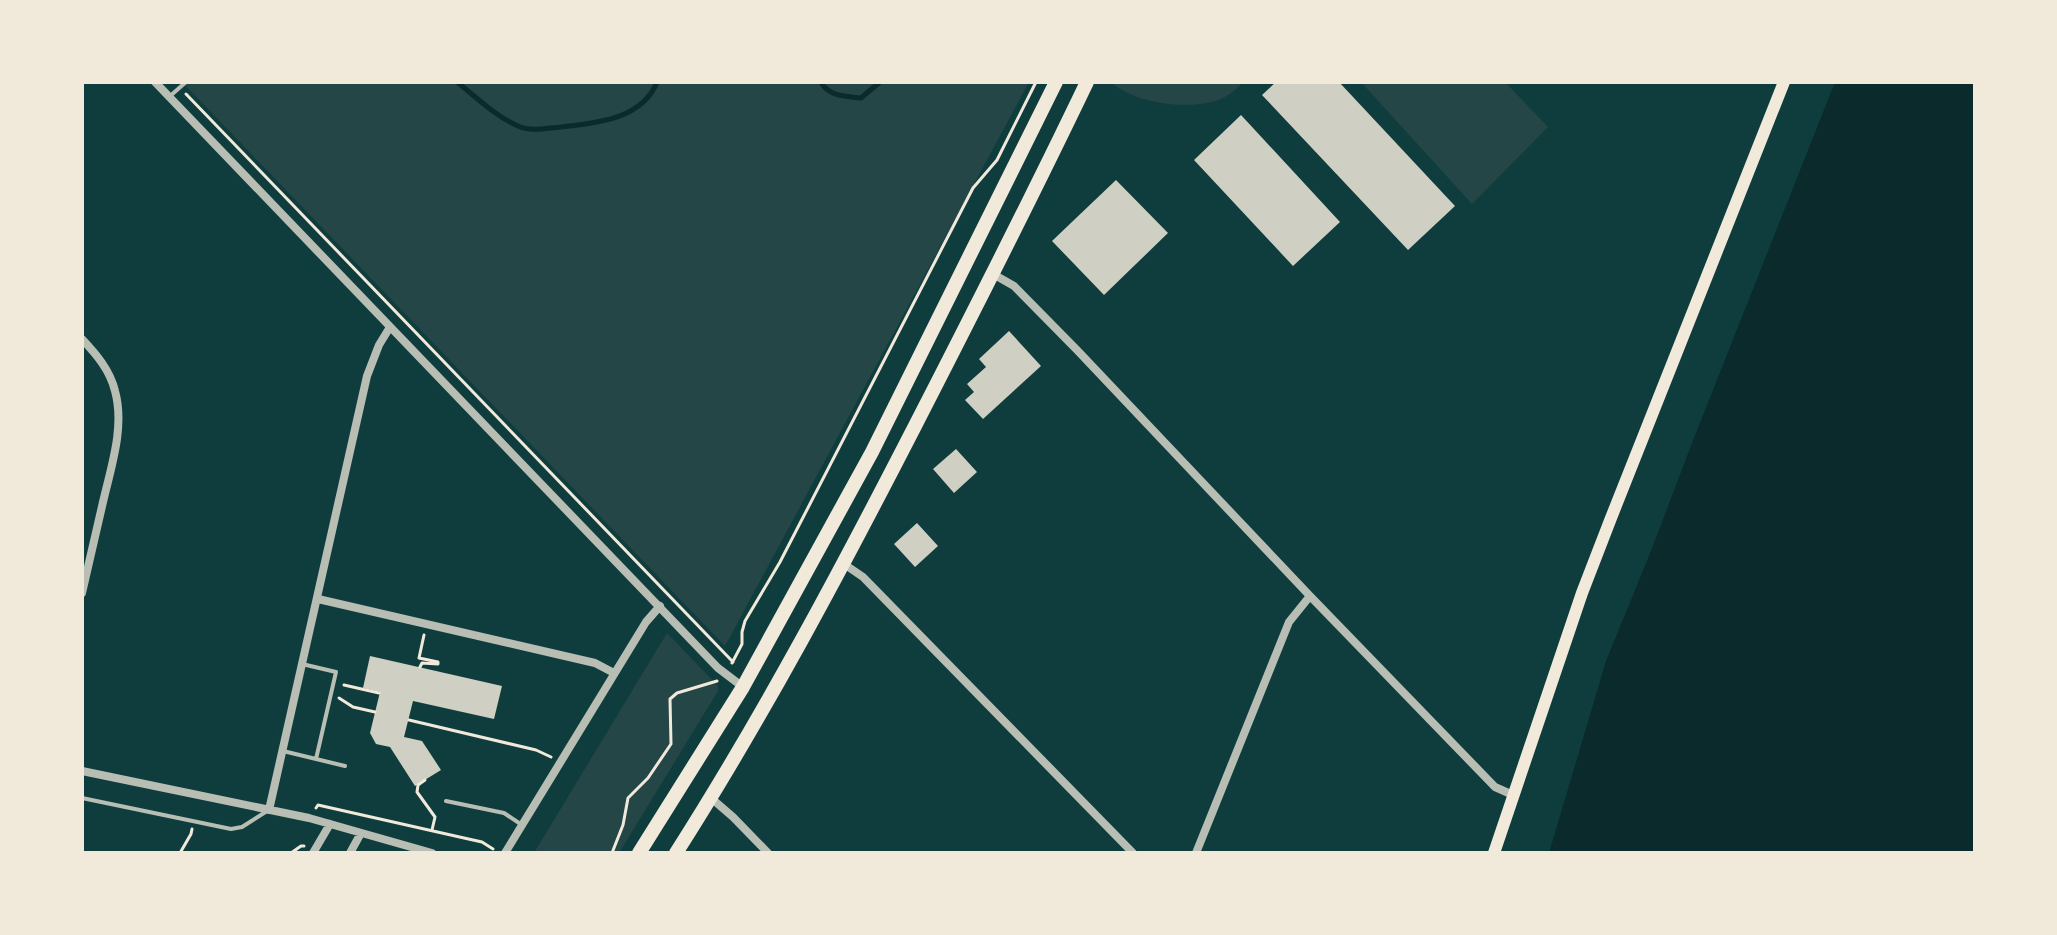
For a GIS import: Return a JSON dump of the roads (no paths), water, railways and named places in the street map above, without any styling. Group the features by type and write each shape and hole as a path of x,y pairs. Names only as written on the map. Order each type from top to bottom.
{"main road":[{"path":"639,853 743,687 872,452 1056,82"},
{"path":"676,853 787,668 844,564 993,274 1087,82"},
{"path":"1494,853 1582,593 1784,82"}],"street":[{"path":"155,82 718,668 743,687"},
{"path":"993,274 1014,286 1495,787 1513,795"},
{"path":"269,810 367,376 390,327"},
{"path":"82,339 109,374 118,409 113,458 82,593"},
{"path":"844,564 863,577 1133,853"},
{"path":"1196,853 1289,622 1310,596"},
{"path":"318,599 595,663 614,673"},
{"path":"500,852 522,825 646,622 660,606"},
{"path":"82,771 330,824 432,853"},
{"path":"711,798 768,853"},
{"path":"313,853 330,824"},
{"path":"350,853 361,833"}],"lane":[{"path":"169,97 186,82"},
{"path":"302,664 336,672 316,759"},
{"path":"283,751 345,766"},
{"path":"82,798 231,829 242,827 269,810"},
{"path":"446,801 504,813 522,825"}],"waterway":[{"path":"457,82 501,117 523,128 533,129 588,124 616,117 640,104 650,95 657,82"},
{"path":"821,82 833,93 861,98 880,82"}]}
